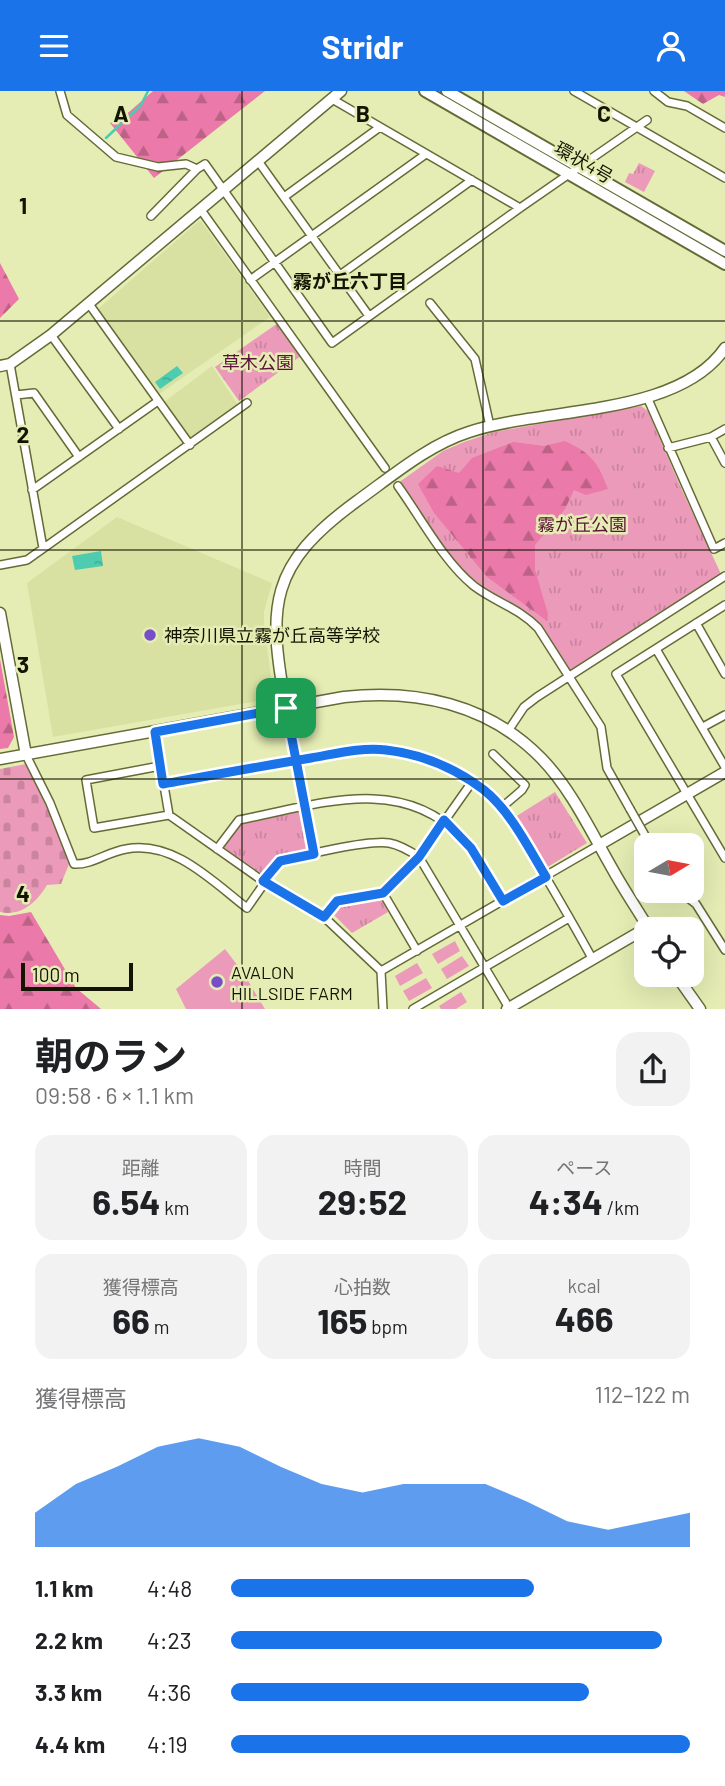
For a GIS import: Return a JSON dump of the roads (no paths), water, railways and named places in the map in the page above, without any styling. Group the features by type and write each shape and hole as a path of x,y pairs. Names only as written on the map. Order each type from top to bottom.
{"main road":[{"name":"環状4号","path":"425,91 725,264"},
{"name":"環状4号","path":"451,92 725,251"}],"street":[{"path":"60,91 68,115 116,157 158,167 186,164 197,169"},
{"path":"43,548 16,395 5,365 51,335 341,91"},
{"path":"574,91 725,177"},
{"path":"654,91 666,105 687,106 725,128"},
{"path":"332,99 520,208"},
{"path":"151,216 205,164 332,343 647,120"},
{"path":"284,197 380,127"},
{"path":"250,280 426,154"},
{"path":"258,161 369,316"},
{"path":"340,275 472,180"},
{"path":"201,210 385,468"},
{"path":"89,303 190,445"},
{"path":"430,303 475,359 490,426"},
{"path":"51,335 119,429"},
{"path":"314,854 286,708 275,632 276,611 285,577 303,547 337,516 403,467 457,436 490,426 669,391 691,381 712,365 725,348"},
{"path":"16,395 34,393 79,457"},
{"path":"646,397 714,549 725,543"},
{"path":"32,490 158,401"},
{"path":"0,565 27,560 247,403"},
{"path":"668,449 712,437 725,429"},
{"path":"712,437 725,463"},
{"path":"398,486 461,575 477,588 528,617 538,628 601,727 607,768 644,833"},
{"path":"508,731 524,707 537,697 725,576"},
{"path":"725,605 616,674 725,858"},
{"path":"0,613 26,755 50,803 74,864 86,864 102,856 137,847 167,853 187,862 247,908 263,881 280,861 376,842 398,845 419,857 508,1008 634,936"},
{"path":"696,623 725,674"},
{"path":"656,649 725,767"},
{"path":"0,759 372,694 422,697 477,714 508,731 541,758 599,845 642,917"},
{"path":"703,727 725,715"},
{"path":"155,732 169,815 263,881 324,917 382,971 383,1009"},
{"path":"163,784 361,750 383,749 422,757 447,768 485,791 512,820 593,960"},
{"path":"493,754 525,785 501,808"},
{"path":"160,766 86,780 94,828 169,815"},
{"path":"382,971 725,772"},
{"path":"324,917 337,901 383,893 419,857 472,782"},
{"path":"217,849 239,820 370,797 388,798 409,803 444,820 471,848 503,901"},
{"path":"383,893 417,951"},
{"path":"695,903 725,950"},
{"path":"413,1009 569,918"},
{"path":"684,987 700,1009"}],"water":[{"path":"177,366 183,373 160,389 155,382"},
{"path":"101,551 103,566 75,570 72,556"}],"waterway":[{"path":"106,138 141,105 148,91"}],"place":[{"name":"神奈川県立霧が丘高等学校","path":"150,635"},
{"name":"AVALON HILLSIDE FARM","path":"217,982"}],"district":[{"name":"霧が丘六丁目","path":"350,280"}],"park label":[{"name":"草木公園","path":"258,362"},
{"name":"霧が丘公園","path":"582,524"}]}
